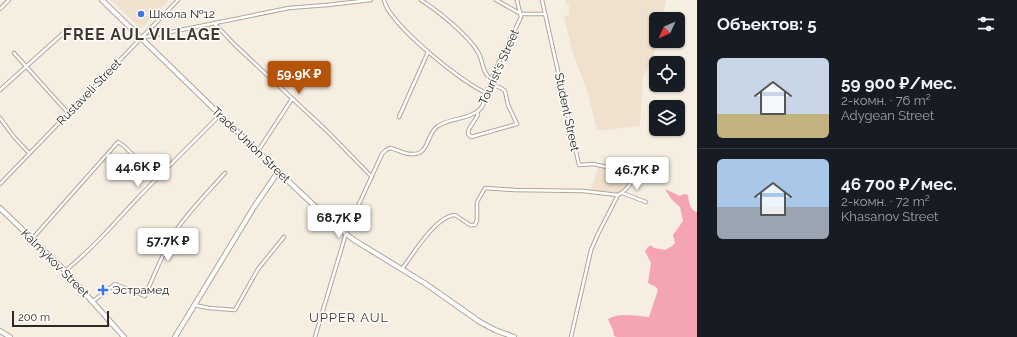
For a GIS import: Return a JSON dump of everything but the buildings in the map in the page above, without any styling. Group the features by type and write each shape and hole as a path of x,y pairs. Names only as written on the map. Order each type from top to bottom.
{"street":[{"path":"0,9 9,0"},
{"name":"Trade Union Street","path":"102,0 278,172 324,215 347,234 426,284 484,324 514,337"},
{"name":"Rustaveli Street","path":"0,184 178,0"},
{"path":"140,38 289,8 371,0"},
{"path":"384,0 386,8 394,19 428,52 471,86 487,93"},
{"path":"421,0 464,35 478,52 484,72 491,79"},
{"path":"496,0 522,14 545,14"},
{"name":"Tourist's Street","path":"315,337 347,230 382,154 388,148 393,148 409,154 417,154 424,149 433,130 438,126 477,112 483,105 491,79 521,18 522,14 519,11 517,0"},
{"name":"Student Street","path":"542,0 578,165 593,164 607,167 630,168 632,170 631,182 628,188 620,194"},
{"path":"214,23 372,177"},
{"path":"0,90 69,28"},
{"path":"14,52 69,114"},
{"path":"399,116 428,52"},
{"path":"477,112 478,115 468,131 468,134 471,137 517,124 508,105 505,91 502,88 490,84"},
{"path":"258,152 292,99"},
{"path":"65,271 99,242 130,207 220,115"},
{"path":"0,118 14,137 29,153"},
{"path":"32,239 118,142 139,161 160,176"},
{"path":"175,337 254,207 278,172"},
{"path":"92,302 115,284 145,296 160,261 178,228 195,206 225,173"},
{"path":"402,269 434,227 443,219 455,215 470,225 475,225 477,220 477,202 484,188 491,187 515,190 584,191 620,194 646,202"},
{"path":"571,337 591,250 620,194"},
{"name":"Kalmykov Street","path":"0,208 65,271 124,337"},
{"path":"194,304 209,308 235,310 258,269 284,237"},
{"path":"0,331 10,337"}],"shaded area":[{"name":"Школа №12","path":"111,0 169,0 141,29"},
{"path":"565,0 666,0 663,12 649,12 649,48 656,48 654,56 649,56 649,67 643,76 640,126 597,131 588,94 572,50 564,16 569,15 569,5 566,4"},
{"path":"598,167 628,169 631,179 626,188 620,193 605,194 591,190"},
{"path":"665,189 680,196 684,194 688,195 692,209 697,212 697,337 614,336 613,329 608,319 623,315 649,317 658,290 656,287 648,283 651,263 645,251 650,245 654,248 665,250 672,246 675,243 673,235 683,221 680,207 672,200"}],"place":[{"name":"Школа №12","path":"141,14"},
{"name":"Эстрамед","path":"103,290"}],"district":[{"name":"FREE AUL VILLAGE","path":"142,34"},
{"name":"UPPER AUL","path":"349,317"}]}
